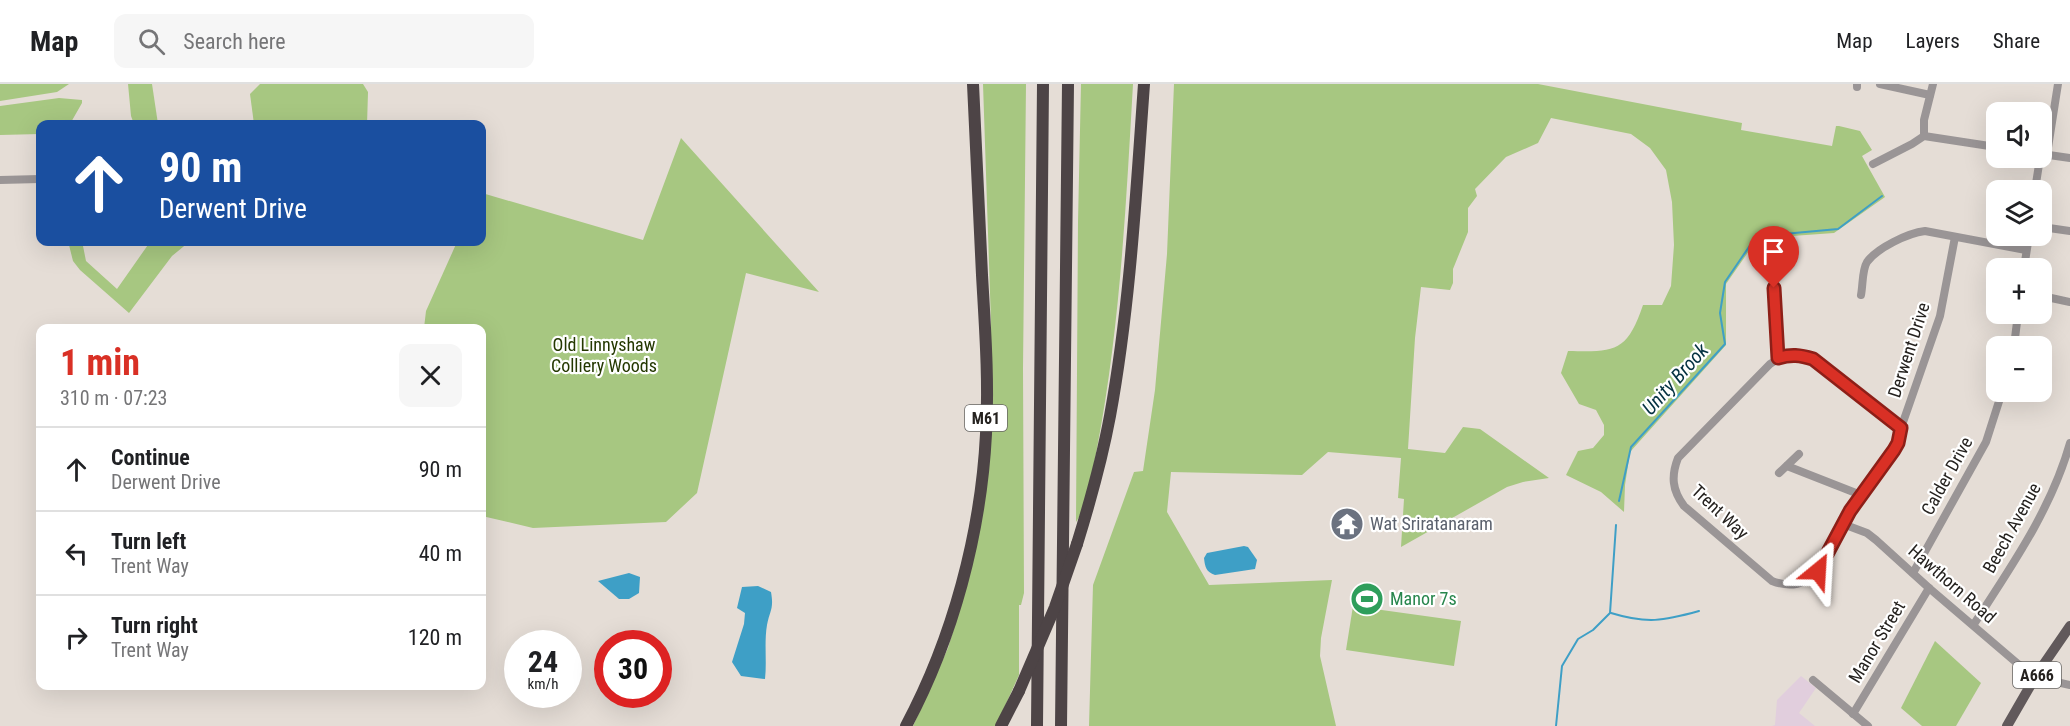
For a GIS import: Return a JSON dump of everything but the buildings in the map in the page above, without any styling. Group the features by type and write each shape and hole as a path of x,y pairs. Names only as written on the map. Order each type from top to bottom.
{"highway":[{"name":"M61","path":"906,726 934,668 957,602 977,513 985,446 986,346 973,84"},
{"path":"1001,726 1019,691 1055,607 1077,544 1099,464 1118,363 1134,222 1144,84"},
{"path":"1037,726 1043,85"},
{"path":"1061,726 1068,87"}],"main road":[{"name":"A666","path":"2007,726 2036,676 2070,626"}],"street":[{"path":"1880,84 1930,95"},
{"path":"1872,163 1917,142 1924,136 1924,120 1933,84"},
{"path":"2052,112 2058,84"},
{"path":"1924,136 1986,147"},
{"path":"2052,156 2070,158"},
{"path":"0,180 36,178"},
{"path":"2052,228 2070,231"},
{"path":"1861,295 1866,264 1872,257 1913,232 1925,231 2026,250"},
{"name":"Derwent Drive","path":"1880,468 1898,443 1901,428 1940,316 1955,237"},
{"path":"2025,258 2027,246"},
{"path":"1774,288 1778,358 1802,355 1813,359 1901,428"},
{"path":"2052,299 2070,302"},
{"name":"Trent Way","path":"1778,358 1678,458 1673,476 1677,497 1684,506 1772,581 1781,584 1798,584 1813,577 1818,571 1843,524 1880,468"},
{"name":"Calder Drive","path":"1912,573 1986,442 1999,402"},
{"name":"Beech Avenue","path":"1974,624 2022,550 2039,518 2065,461 2070,443"},
{"path":"1779,473 1799,454"},
{"path":"1787,465 1861,495"},
{"name":"Hawthorn Road","path":"1843,524 1867,533 1929,588 2036,676"},
{"name":"Manor Street","path":"1854,714 1929,588"},
{"path":"2036,676 2070,685"},
{"path":"1813,680 1868,726"}],"shaded area":[{"path":"1801,676 1816,688 1799,713 1815,726 1772,726 1775,725 1777,700"}],"green space":[{"path":"0,84 69,84 57,92 0,101"},
{"path":"128,84 152,84 157,120 132,120"},
{"path":"260,84 363,84 368,92 367,120 253,120 250,94"},
{"path":"983,84 1026,84 1023,369 1024,593 1021,605 1019,605 1019,675 996,726 913,726 948,648 970,574 991,416 991,323"},
{"path":"1081,84 1133,84 1117,312 1105,403 1091,476 1083,508 1076,522 1078,222"},
{"path":"1174,84 1538,84 1742,123 1741,130 1832,146 1836,126 1839,126 1860,131 1872,150 1862,156 1885,197 1834,233 1762,238 1751,248 1726,284 1726,345 1630,452 1624,512 1601,492 1566,475 1578,451 1593,448 1604,435 1604,425 1596,410 1579,404 1561,373 1568,351 1608,350 1617,346 1631,333 1643,305 1662,305 1671,286 1674,245 1672,202 1666,170 1650,148 1631,134 1551,118 1538,143 1506,157 1475,189 1477,196 1468,208 1468,232 1453,269 1453,283 1450,290 1421,287 1415,338 1408,449 1445,453 1463,427 1480,429 1549,478 1507,487 1401,547 1404,499 1398,498 1401,458 1328,452 1302,475 1171,472 1167,512 1209,585 1332,580 1321,638 1320,656 1336,726 1089,726 1093,585 1134,472 1143,471 1155,390 1167,254"},
{"path":"59,98 82,100 72,120 36,120 36,134 0,135 0,106"},
{"name":"Old Linnyshaw Colliery Woods","path":"681,138 819,292 746,273 697,493 666,522 533,528 486,517 486,324 424,324 426,311 455,246 486,246 486,194 643,240"},
{"path":"69,246 83,246 86,261 117,289 147,246 184,246 172,256 129,313 80,270 73,261"},
{"path":"1353,606 1461,621 1454,666 1346,650"},
{"path":"1935,641 1981,683 1956,726 1922,726 1901,708"}],"water":[{"path":"1248,547 1257,560 1255,569 1215,575 1206,569 1204,558 1207,553"},
{"path":"629,573 640,577 639,593 629,599 619,599 598,581"},
{"path":"758,586 771,592 772,598 766,632 765,679 741,676 732,662 744,624 745,613 737,608 742,587"}],"waterway":[{"name":"Unity Brook","path":"1619,501 1631,447 1725,344 1720,313 1725,282 1753,241 1760,236 1838,229 1882,196"},
{"name":"Unity Brook","path":"1556,726 1562,666 1578,639 1593,630 1610,613 1616,525"},
{"path":"1611,613 1635,619 1655,620 1699,611"}],"place":[{"name":"Wat Sriratanaram","path":"1347,524"},
{"name":"Manor 7s","path":"1367,599"}],"route":[{"path":"1774,288 1778,358 1802,355 1813,359 1901,428 1894,450 1850,511 1818,571"}]}
